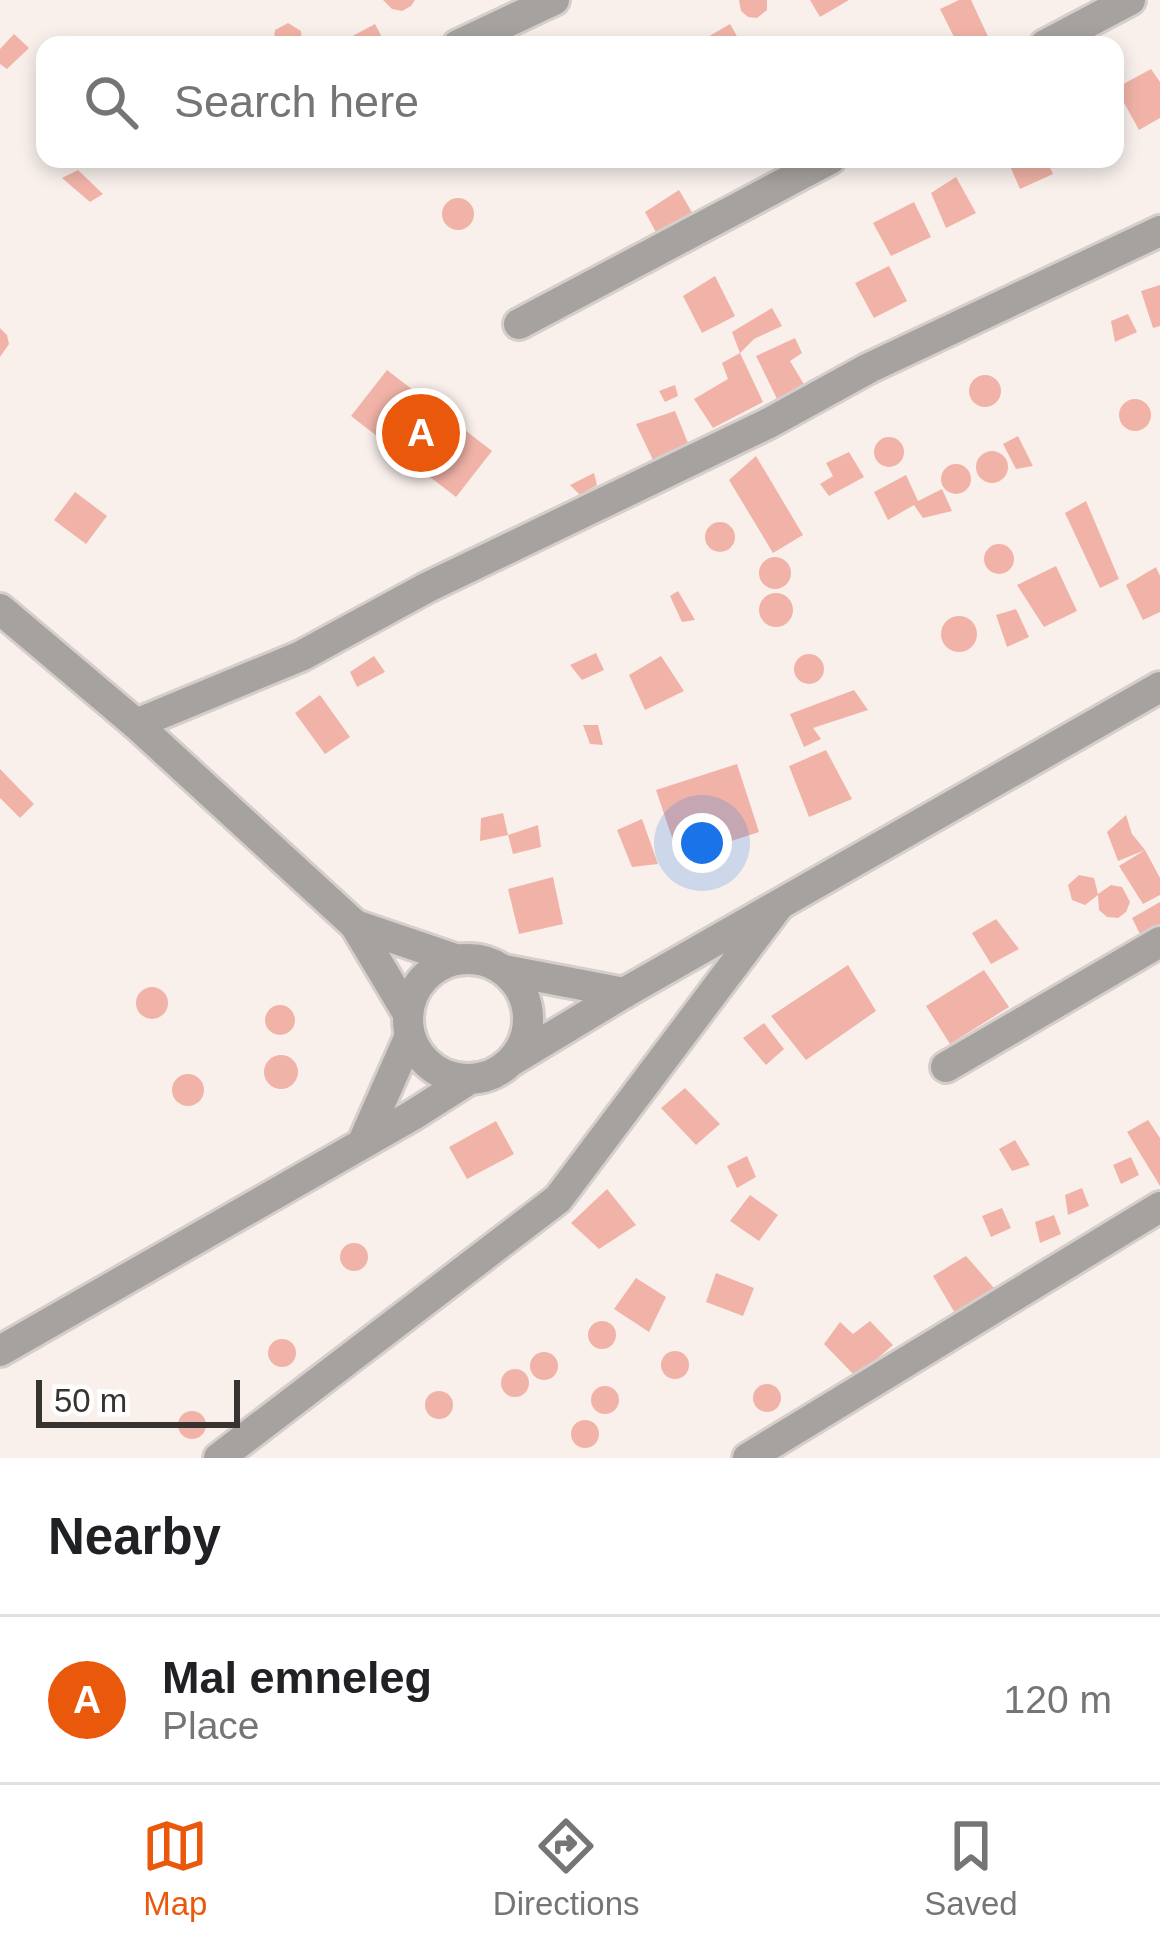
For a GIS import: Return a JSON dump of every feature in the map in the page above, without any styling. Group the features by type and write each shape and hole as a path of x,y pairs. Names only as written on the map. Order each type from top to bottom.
{"street":[{"path":"477,36 554,0"},
{"path":"1062,36 1130,0"},
{"path":"519,324 813,168"},
{"path":"136,724 301,656 428,587 767,424 869,368 1160,231"},
{"path":"0,609 136,724 355,925 422,1060 443,1075 467,1080"},
{"path":"0,1351 467,1080 493,1075 624,993 1160,687"},
{"path":"219,1458 558,1199 779,905"},
{"path":"355,925 455,959 481,959 504,970 624,993"},
{"path":"946,1066 1160,942"},
{"path":"363,1142 408,1025 415,988 432,970 455,959"},
{"path":"504,970 521,989 528,1013 526,1038 513,1060"},
{"path":"748,1458 1160,1207"}],"building":[{"path":"383,0 415,0 402,11"},
{"path":"739,0 767,0 767,10 757,18 748,17"},
{"path":"810,0 849,0 820,17"},
{"path":"971,0 988,36 954,36 940,9"},
{"path":"288,23 301,36 274,36 275,30"},
{"path":"375,24 381,36 353,36"},
{"path":"730,24 737,36 709,36"},
{"path":"14,34 29,48 7,69 0,64 0,49"},
{"path":"1151,69 1160,82 1160,118 1139,130 1124,103 1124,84"},
{"path":"1011,168 1050,168 1053,174 1020,189"},
{"path":"78,170 103,194 90,202 62,178"},
{"path":"956,177 976,213 946,228 931,193"},
{"path":"679,190 693,214 657,234 645,212"},
{"path":"458,198 469,203 474,214 469,225 458,230 447,225 442,214 447,203"},
{"path":"914,202 931,237 891,256 873,223"},
{"path":"889,266 907,301 874,318 855,283"},
{"path":"715,276 735,316 702,333 683,296"},
{"path":"1160,285 1160,326 1153,328 1141,291"},
{"path":"772,308 782,326 754,339 740,353 732,332"},
{"path":"1128,314 1137,332 1115,342 1111,321"},
{"path":"0,328 9,344 0,357"},
{"path":"795,338 802,353 790,361 808,391 780,405 756,356"},
{"path":"740,353 763,402 713,428 694,399 728,379 722,363"},
{"path":"387,370 492,451 456,497 351,416"},
{"path":"985,375 997,379 1001,391 997,403 985,407 973,403 969,391 973,379"},
{"path":"675,385 678,396 665,402 659,391"},
{"path":"1135,399 1147,403 1151,415 1147,427 1135,431 1123,427 1119,415 1123,403"},
{"path":"675,411 688,443 653,460 636,424"},
{"path":"1018,436 1033,466 1016,469 1003,444"},
{"path":"889,437 900,441 904,452 900,463 889,467 878,463 874,452 878,441"},
{"path":"992,451 1003,456 1008,467 1003,478 992,483 981,478 976,467 981,456"},
{"path":"849,452 864,477 829,496 820,484 833,476 826,463"},
{"path":"756,456 803,535 773,553 729,480"},
{"path":"956,464 971,479 956,494 941,479"},
{"path":"594,473 597,485 580,495 570,485"},
{"path":"906,475 918,501 942,489 952,511 923,518 914,505 888,520 874,492"},
{"path":"75,492 107,516 86,544 54,520"},
{"path":"1086,501 1119,579 1100,588 1065,513"},
{"path":"720,522 731,526 735,537 731,548 720,552 709,548 705,537 709,526"},
{"path":"999,544 1014,559 999,574 984,559"},
{"path":"775,557 786,562 791,573 786,584 775,589 764,584 759,573 764,562"},
{"path":"1056,566 1077,611 1044,627 1017,585"},
{"path":"1156,567 1160,612 1143,620 1126,585"},
{"path":"678,591 695,620 682,622 670,596"},
{"path":"776,593 788,598 793,610 788,622 776,627 764,622 759,610 764,598"},
{"path":"1016,609 1029,637 1007,647 996,615"},
{"path":"959,616 972,621 977,634 972,647 959,652 946,647 941,634 946,621"},
{"path":"596,653 604,670 582,680 570,665"},
{"path":"809,654 820,658 824,669 820,680 809,684 798,680 794,669 798,658"},
{"path":"374,656 385,672 357,687 350,672"},
{"path":"661,656 684,691 645,710 629,675"},
{"path":"854,690 868,710 813,728 821,739 804,747 790,714"},
{"path":"320,695 350,737 325,754 295,713"},
{"path":"583,725 598,725 603,745 590,744"},
{"path":"826,750 852,799 809,817 789,766"},
{"path":"737,764 759,832 679,858 656,790"},
{"path":"0,769 34,804 20,818 0,798"},
{"path":"503,813 508,835 480,841 481,818"},
{"path":"1126,815 1132,834 1145,850 1118,861 1107,832"},
{"path":"642,819 658,864 632,867 617,830"},
{"path":"538,825 541,847 513,854 508,835"},
{"path":"1145,850 1160,878 1160,895 1143,904 1119,866"},
{"path":"1079,875 1094,878 1098,894 1111,885 1122,887 1130,902 1126,912 1118,918 1107,917 1099,910 1098,895 1085,905 1072,900 1068,885"},
{"path":"553,877 563,924 519,934 508,889"},
{"path":"1160,902 1160,928 1142,938 1132,918"},
{"path":"996,919 1019,949 991,964 972,933"},
{"path":"848,965 876,1011 806,1060 771,1016"},
{"path":"984,970 1009,1007 950,1044 926,1006"},
{"path":"152,987 163,992 168,1003 163,1014 152,1019 141,1014 136,1003 141,992"},
{"path":"280,1005 291,1009 295,1020 291,1031 280,1035 269,1031 265,1020 269,1009"},
{"path":"764,1023 784,1049 766,1065 743,1038"},
{"path":"281,1055 293,1060 298,1072 293,1084 281,1089 269,1084 264,1072 269,1060"},
{"path":"188,1074 199,1079 204,1090 199,1101 188,1106 177,1101 172,1090 177,1079"},
{"path":"685,1088 720,1124 696,1145 661,1108"},
{"path":"1148,1120 1160,1138 1160,1186 1127,1132"},
{"path":"496,1121 514,1154 467,1179 449,1147"},
{"path":"1015,1140 1030,1165 1012,1171 999,1149"},
{"path":"747,1156 756,1177 737,1188 727,1166"},
{"path":"1131,1157 1139,1175 1121,1184 1113,1165"},
{"path":"1082,1188 1089,1206 1068,1215 1065,1195"},
{"path":"607,1189 636,1225 599,1249 571,1223"},
{"path":"750,1195 778,1215 759,1241 730,1221"},
{"path":"1002,1208 1011,1228 991,1237 982,1216"},
{"path":"1054,1215 1061,1234 1040,1243 1035,1222"},
{"path":"354,1243 364,1247 368,1257 364,1267 354,1271 344,1267 340,1257 344,1247"},
{"path":"966,1256 994,1288 955,1313 933,1276"},
{"path":"716,1273 754,1288 743,1316 706,1302"},
{"path":"636,1278 666,1297 649,1332 614,1309"},
{"path":"602,1321 612,1325 616,1335 612,1345 602,1349 592,1345 588,1335 592,1325"},
{"path":"870,1321 893,1345 856,1377 824,1344 840,1322 853,1334"},
{"path":"282,1339 292,1343 296,1353 292,1363 282,1367 272,1363 268,1353 272,1343"},
{"path":"675,1351 685,1355 689,1365 685,1375 675,1379 665,1375 661,1365 665,1355"},
{"path":"544,1352 554,1356 558,1366 554,1376 544,1380 534,1376 530,1366 534,1356"},
{"path":"515,1369 525,1373 529,1383 525,1393 515,1397 505,1393 501,1383 505,1373"},
{"path":"767,1384 777,1388 781,1398 777,1408 767,1412 757,1408 753,1398 757,1388"},
{"path":"605,1386 615,1390 619,1400 615,1410 605,1414 595,1410 591,1400 595,1390"},
{"path":"439,1391 449,1395 453,1405 449,1415 439,1419 429,1415 425,1405 429,1395"},
{"path":"192,1411 202,1415 206,1425 202,1435 192,1439 182,1435 178,1425 182,1415"},
{"path":"585,1420 595,1424 599,1434 595,1444 585,1448 575,1444 571,1434 575,1424"}],"place":[{"name":"Mal emneleg","path":"421,433"}]}
